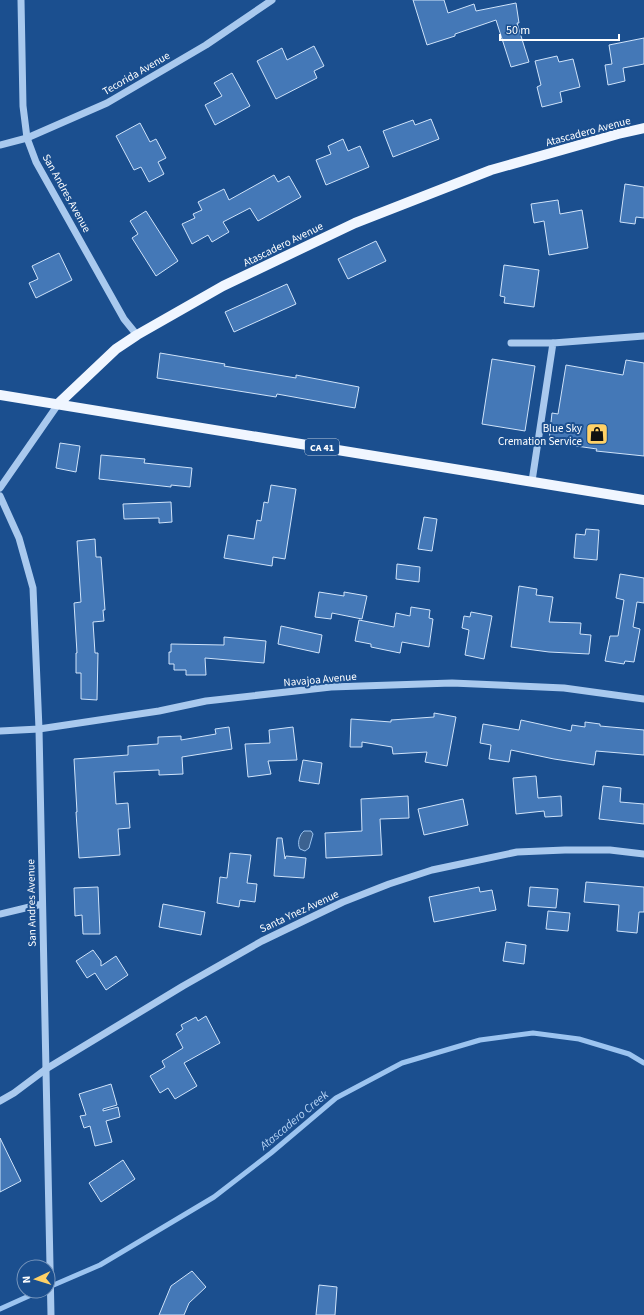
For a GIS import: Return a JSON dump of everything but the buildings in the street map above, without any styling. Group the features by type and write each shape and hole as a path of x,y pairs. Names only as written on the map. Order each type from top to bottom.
{"main road":[{"name":"Atascadero Avenue","path":"59,403 116,349 137,335 223,286 355,223 491,170 644,128"},
{"name":"CA 41","path":"0,395 59,403 644,500"}],"street":[{"name":"San Andres Avenue","path":"21,0 23,106 27,138 36,162 124,319 137,335"},
{"name":"Tecorida Avenue","path":"0,145 27,138 107,103 206,45 272,0"},
{"path":"511,343 553,343 644,336"},
{"path":"532,481 553,343"},
{"name":"Atascadero Avenue","path":"0,488 59,403"},
{"name":"San Andres Avenue","path":"0,496 19,538 33,588 39,729 51,1312"},
{"name":"Navajoa Avenue","path":"0,731 39,729 158,711 206,702 331,687 452,683 564,688 644,699"},
{"name":"Santa Ynez Avenue","path":"0,1101 14,1093 46,1069 183,986 262,941 342,902 389,884 432,870 517,852 610,850 644,854"},
{"path":"0,914 42,904"}],"water":[{"path":"304,831 311,831 313,834 309,848 305,851 300,849 299,845 300,837"}],"waterway":[{"name":"Atascadero Creek","path":"56,1284 100,1265 214,1197 271,1153 336,1098 402,1063 480,1040 533,1033 579,1039 629,1054 644,1063"},
{"name":"Atascadero Creek","path":"0,1309 22,1299"}],"place":[{"name":"Blue Sky Cremation Service","path":"597,434"}]}
